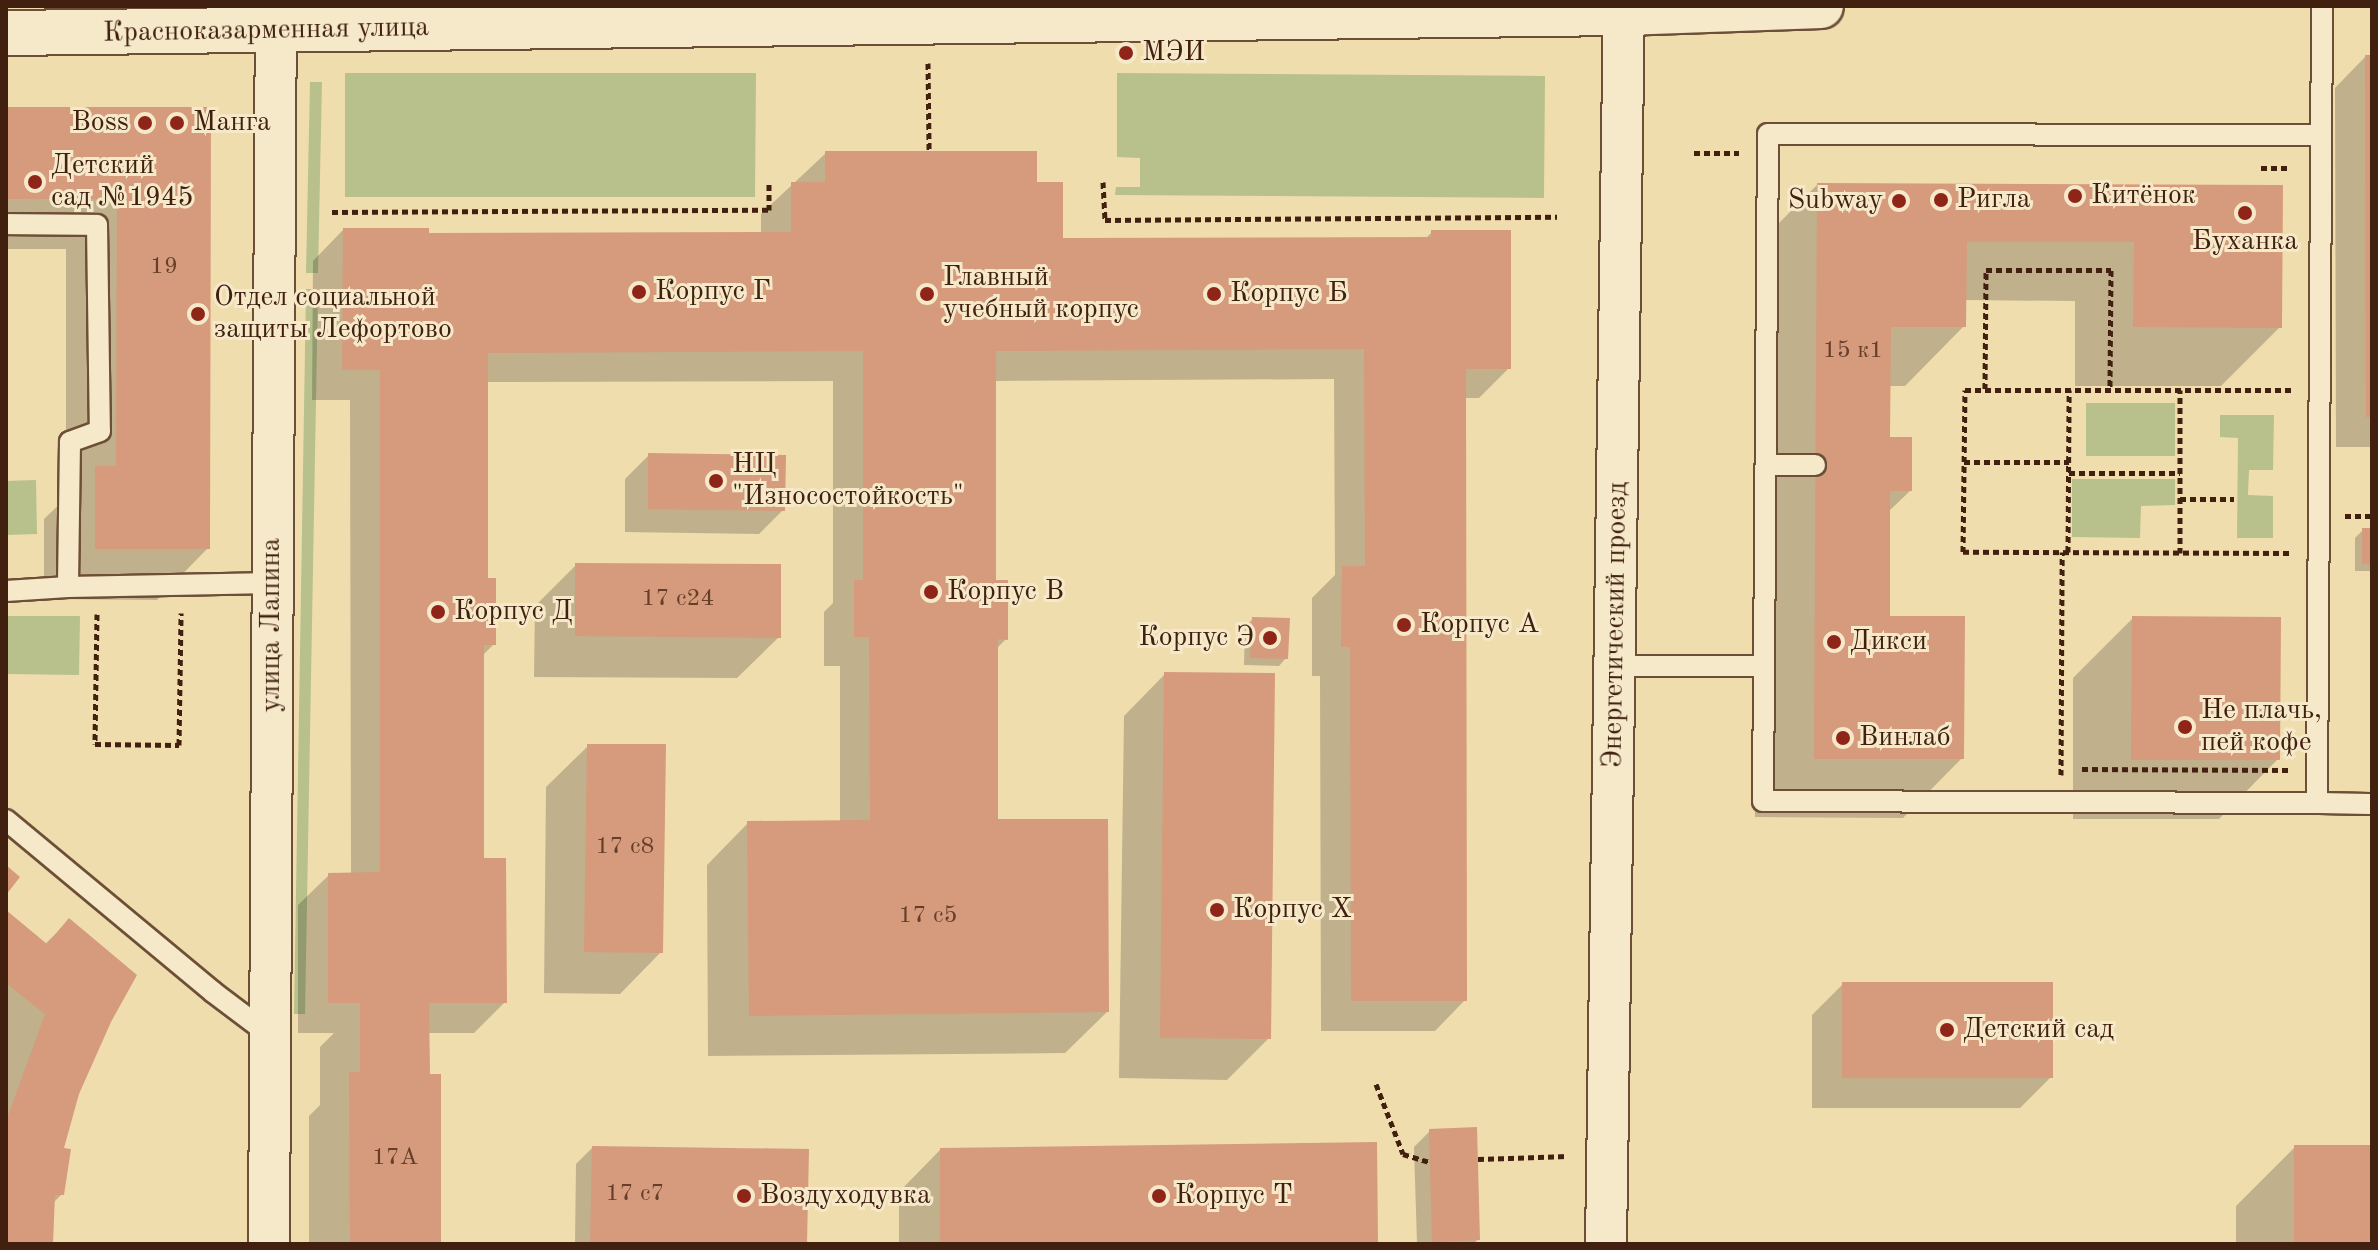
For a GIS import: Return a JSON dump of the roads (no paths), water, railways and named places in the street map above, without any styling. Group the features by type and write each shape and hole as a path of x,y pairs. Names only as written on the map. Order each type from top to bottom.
{"main road":[{"name":"Красноказарменная улица","path":"6,33 276,19 1821,6"}],"street":[{"name":"Энергетический проезд","path":"1606,1244 1624,10"},
{"name":"улица Лапина","path":"269,1244 276,19"}],"lane":[{"path":"2317,803 2322,6"},
{"path":"2321,135 1768,134 1763,801 2372,804"},
{"path":"6,224 97,225 100,431 70,442 68,587"},
{"path":"1767,465 1815,465"},
{"path":"6,591 273,583"},
{"path":"1615,666 1764,666"},
{"path":"6,820 213,992 270,1035"}],"place":[{"name":"МЭИ","path":"1126,53"},
{"name":"Boss","path":"145,123"},
{"name":"Манга","path":"177,123"},
{"name":"Детский сад №1945","path":"35,182"},
{"name":"Китёнок","path":"2075,196"},
{"name":"Ригла","path":"1941,200"},
{"name":"Subway","path":"1899,201"},
{"name":"Буханка","path":"2245,213"},
{"name":"Корпус Г","path":"639,292"},
{"name":"Главный учебный корпус","path":"927,294"},
{"name":"Корпус Б","path":"1214,294"},
{"name":"Отдел социальной защиты Лефортово","path":"198,314"},
{"name":"НЦ \"Износостойкость\"","path":"716,481"},
{"name":"Корпус В","path":"931,592"},
{"name":"Корпус Д","path":"438,612"},
{"name":"Корпус А","path":"1404,625"},
{"name":"Корпус Э","path":"1270,638"},
{"name":"Дикси","path":"1834,642"},
{"name":"Не плачь, пей кофе","path":"2185,727"},
{"name":"Винлаб","path":"1843,738"},
{"name":"Корпус Х","path":"1217,910"},
{"name":"Детский сад","path":"1947,1030"},
{"name":"Воздуходувка","path":"744,1196"},
{"name":"Корпус Т","path":"1159,1196"}]}
